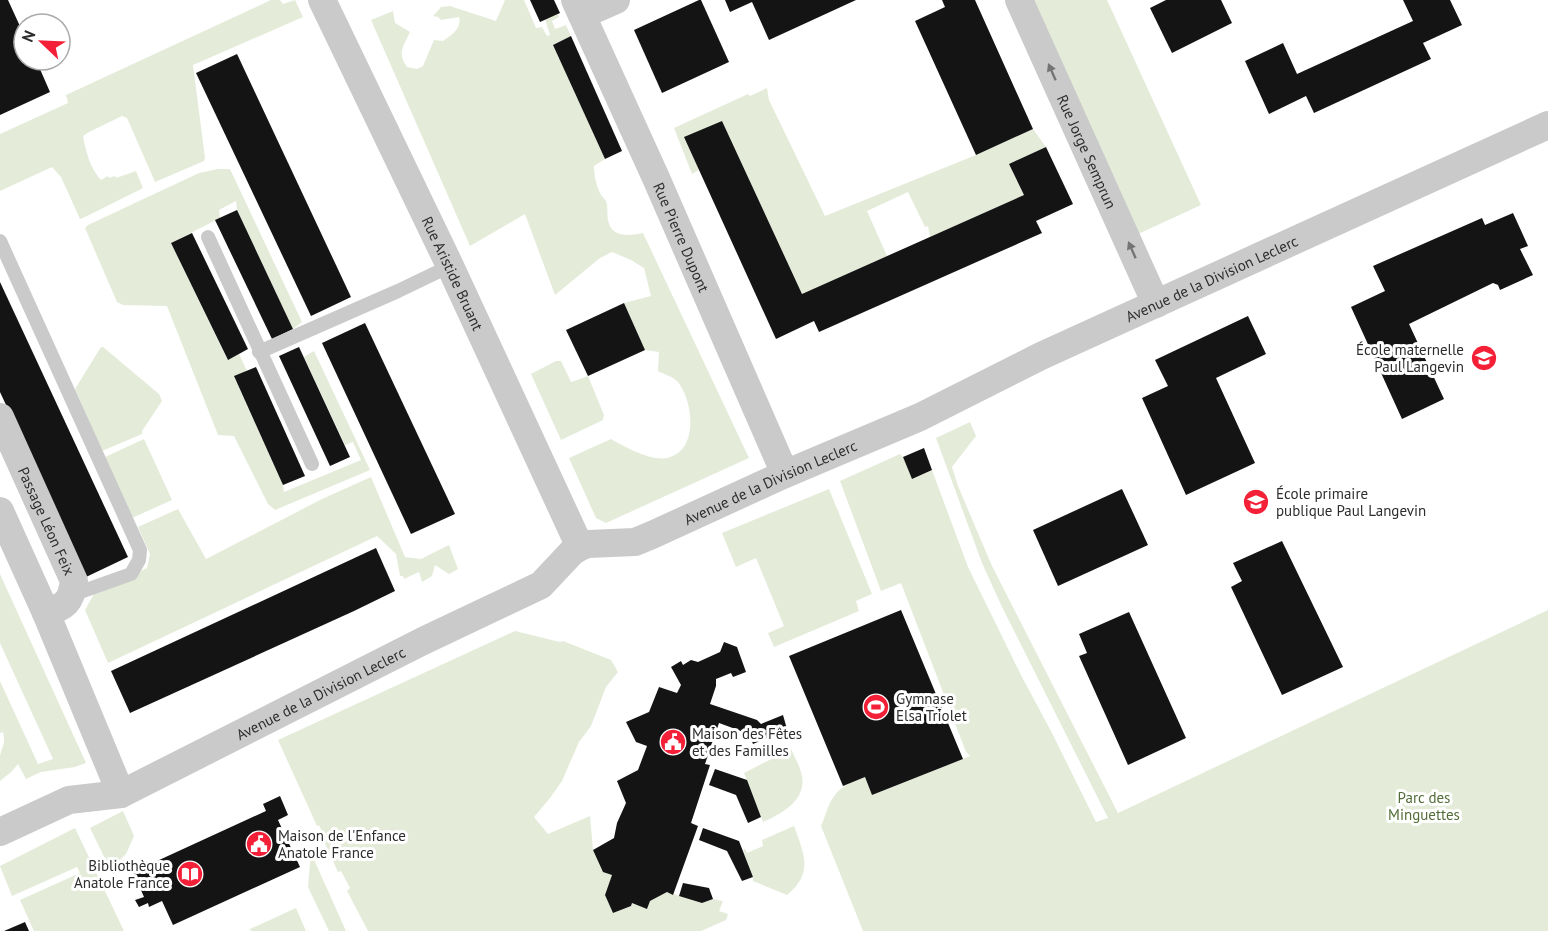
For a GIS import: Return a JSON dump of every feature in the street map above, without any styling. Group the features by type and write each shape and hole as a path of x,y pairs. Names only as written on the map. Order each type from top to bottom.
{"street":[{"name":"Rue Aristide Bruant","path":"321,0 450,266 580,547"},
{"path":"579,8 616,0"},
{"name":"Rue Jorge Semprun","path":"1019,0 1156,304"},
{"name":"Rue Pierre Dupont","path":"579,8 661,189 785,474"},
{"name":"Avenue de la Division Leclerc","path":"0,832 69,800 121,794 423,641 541,585 572,552 580,547 588,544 635,542 652,536 785,474 920,417 1041,356 1548,124"},
{"name":"Passage Léon Feix","path":"0,417 74,581 72,595 64,606 46,613"},
{"path":"0,511 46,613 121,794"}],"lane":[{"path":"208,237 312,464"},
{"path":"0,241 140,550 139,560 131,574 72,595"},
{"path":"260,352 450,266"}],"green space":[{"path":"271,0 280,0 283,4 295,0 303,17 193,65 204,161 155,182 127,118 122,116 83,136 87,154 101,180 108,176 116,178 136,171 143,188 80,219 61,177 52,167 0,191 0,134 68,103 66,95"},
{"path":"505,0 524,0 536,28 542,27 547,36 550,35 545,19 558,14 559,17 552,21 555,29 566,25 571,36 553,45 605,159 594,166 594,170 600,194 607,203 610,226 617,233 632,235 643,233 749,458 606,523 596,518 569,458 611,439 646,455 667,458 677,454 684,447 690,429 689,408 683,390 676,380 658,371 659,352 645,350 624,303 651,296 644,268 612,252 600,258 555,295 525,214 470,246 371,20 393,11 395,23 410,32 403,46 402,58 407,67 417,69 423,66 434,40 443,41 459,25 459,17 441,20 433,16 441,7 450,6 496,21"},
{"path":"1029,0 1107,0 1201,205 1136,235"},
{"path":"767,88 769,100 825,216 976,155 1033,129 1046,147 1009,164 1024,195 930,237 928,226 925,227 908,192 867,211 887,256 802,294 722,121 685,137 699,170 692,174 674,128 748,94 750,96"},
{"path":"230,169 302,322 293,329 237,210 236,201 219,210 220,218 171,243 227,359 239,354 247,371 234,377 283,485 284,492 361,460 353,442 345,445 304,357 314,351 370,470 275,510 268,504 234,436 218,435 167,306 123,305 117,302 85,228 199,173"},
{"path":"101,347 159,394 162,401 142,434 102,451 75,389"},
{"path":"556,361 561,361 571,382 588,376 604,415 603,420 561,440 531,374"},
{"name":"Parc des Minguettes","path":"970,422 976,436 952,467 958,486 992,566 1118,813 1548,610 1548,931 863,931 821,826 833,797 844,786 865,777 872,795 970,756 966,752 901,583 881,591 840,481 900,454 912,479 932,470 968,567 1021,675 1096,822 1108,818 982,563 936,438"},
{"path":"144,439 172,500 132,518 105,457"},
{"path":"371,477 405,557 421,559 449,545 458,569 449,574 435,565 432,576 422,582 419,572 404,579 400,576 396,554 377,536 108,663 85,610 94,594 147,568 150,554 138,527 178,509 206,559 322,499"},
{"path":"829,489 872,594 856,601 859,611 774,647 768,633 784,626 756,558 736,567 722,533"},
{"path":"0,574 86,763 41,772 26,779 18,764 0,781 0,756 4,739 3,732 0,733 0,681 38,764 53,759 0,643"},
{"path":"515,631 563,641 611,660 618,672 606,687 591,726 579,742 562,781 534,817 548,834 590,816 593,850 612,875 605,895 613,913 631,906 632,903 647,909 650,901 667,892 702,903 713,899 723,901 719,911 728,914 726,920 701,931 368,931 347,891 350,888 341,871 338,872 321,835 323,834 319,825 317,826 278,740"},
{"path":"791,749 801,772 801,790 792,804 763,822 744,773"},
{"path":"123,811 134,836 126,854 110,869 90,828"},
{"path":"794,826 803,854 804,871 801,879 787,895 753,881 743,850 745,849 747,853 763,846 762,840"},
{"path":"75,828 124,931 34,931 20,900 80,873 77,867 12,896 0,866"},
{"path":"311,853 346,931 329,931 308,887"},
{"path":"296,908 306,931 251,931 250,929"}],"building":[{"path":"0,0 8,0 13,12 12,72 41,72 50,92 0,115"},
{"path":"530,0 554,0 560,13 540,22"},
{"path":"701,0 729,62 662,93 634,30"},
{"path":"725,0 856,0 769,40 752,2 730,12"},
{"path":"942,0 975,0 1033,129 976,155 915,21 945,7"},
{"path":"1166,0 1221,0 1232,23 1172,53 1150,8"},
{"path":"1403,0 1450,0 1462,25 1423,43 1431,59 1314,113 1306,96 1269,114 1245,61 1283,43 1297,74 1413,21"},
{"path":"571,36 622,151 605,159 553,45"},
{"path":"237,54 351,297 311,316 196,73"},
{"path":"722,121 802,294 1024,195 1009,164 1046,147 1073,204 1036,221 1042,233 819,332 814,321 776,339 684,137"},
{"path":"237,210 293,329 272,339 215,220"},
{"path":"1513,213 1528,246 1520,249 1533,275 1500,290 1498,285 1493,283 1409,324 1444,399 1402,419 1351,307 1385,291 1373,266 1482,218 1485,225"},
{"path":"192,233 248,349 228,360 171,243"},
{"path":"0,282 128,557 86,577 0,392"},
{"path":"624,303 645,350 588,376 566,330"},
{"path":"1248,316 1266,354 1216,378 1255,463 1186,495 1142,398 1168,386 1155,360"},
{"path":"365,323 455,514 411,534 322,343"},
{"path":"299,347 350,457 330,466 279,356"},
{"path":"256,367 305,476 283,485 234,376"},
{"path":"924,448 932,470 912,479 903,457"},
{"path":"1122,489 1148,545 1058,586 1033,530"},
{"path":"1282,541 1343,667 1282,695 1231,587 1242,581 1233,563"},
{"path":"376,548 395,591 130,713 111,671"},
{"name":"Gymnase Elsa Triolet","path":"901,610 963,759 872,795 865,777 843,786 789,656"},
{"path":"1129,612 1186,738 1128,765 1079,656 1087,653 1079,634"},
{"path":"724,642 737,647 746,672 733,677 731,673 716,679 710,704 757,720 761,724 783,715 787,729 753,744 749,734 719,723 705,764 710,765 691,823 698,826 673,895 667,892 650,901 647,909 632,903 631,906 613,913 605,895 612,875 603,872 593,850 614,838 617,823 626,803 617,781 638,770 647,746 636,742 626,722 649,712 659,687 677,693 681,685 671,667 681,661 683,665 691,660 698,662 720,652"},
{"path":"715,769 747,780 761,817 748,823 736,795 709,785"},
{"path":"280,796 288,815 278,820 300,867 173,925 162,901 149,907 148,903 139,907 135,900 144,897 133,872 266,811 263,804"},
{"path":"703,828 739,841 753,877 742,881 727,851 699,840"},
{"path":"683,883 709,888 713,899 702,903 679,896"},
{"path":"25,922 29,931 4,931"}],"place":[{"name":"École maternelle Paul Langevin","path":"1484,358"},
{"name":"École primaire publique Paul Langevin","path":"1256,502"},
{"name":"Gymnase Elsa Triolet","path":"876,707"},
{"name":"Maison des Fêtes et des Familles","path":"673,742"},
{"name":"Maison de l'Enfance Anatole France","path":"259,844"},
{"name":"Bibliothèque Anatole France","path":"190,874"}]}
